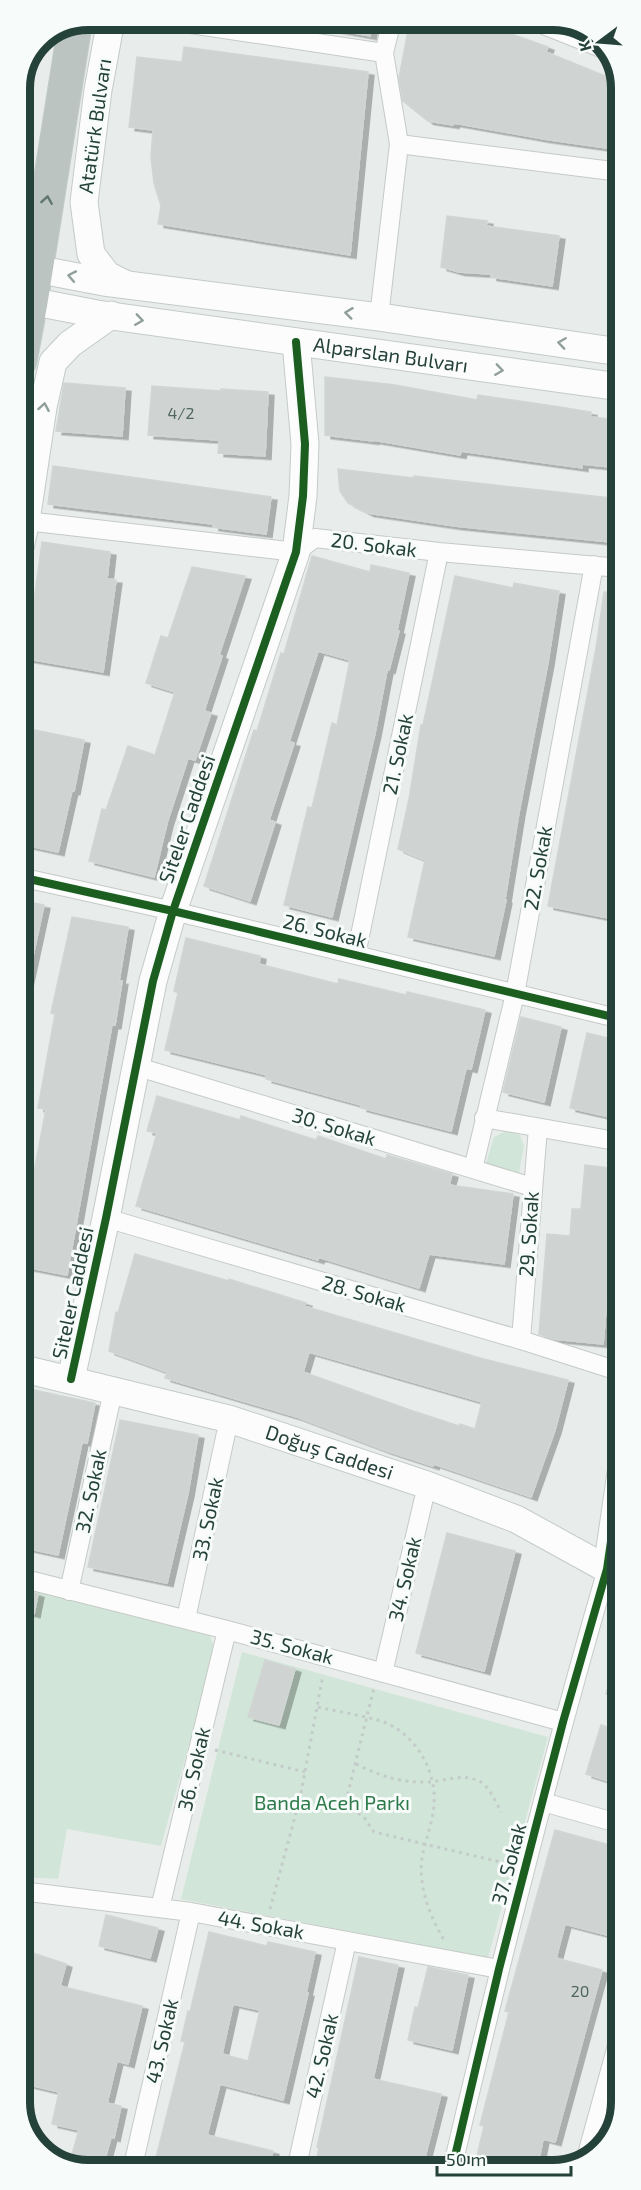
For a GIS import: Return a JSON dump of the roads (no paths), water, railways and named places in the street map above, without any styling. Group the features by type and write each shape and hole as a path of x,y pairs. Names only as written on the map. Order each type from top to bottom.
{"highway":[{"name":"Atatürk Bulvarı","path":"30,258 74,32"}],"main road":[{"name":"Atatürk Bulvarı","path":"109,30 98,90 84,202 92,254 107,274 129,286"},
{"name":"Alparslan Bulvarı","path":"30,268 129,286 379,317 611,351"},
{"name":"Alparslan Bulvarı","path":"30,301 111,315 611,386"},
{"path":"30,490 43,407 53,362 70,344 111,315"},
{"name":"Siteler Caddesi","path":"71,1379 153,981 173,910 296,552 303,496 305,444 297,342"},
{"name":"Doğuş Caddesi","path":"30,1370 229,1419 427,1485 516,1519 611,1573"}],"street":[{"path":"231,30 384,53"},
{"path":"379,317 399,144 384,53 390,30"},
{"path":"556,30 591,44"},
{"path":"399,144 611,171"},
{"path":"30,534 296,552"},
{"name":"20. Sokak","path":"296,552 315,538 439,552 611,567"},
{"name":"21. Sokak","path":"356,955 439,552"},
{"name":"22. Sokak","path":"473,1169 515,994 594,565"},
{"name":"26. Sokak","path":"30,879 173,910 611,1017"},
{"name":"30. Sokak","path":"135,1066 532,1187"},
{"path":"484,1118 611,1141"},
{"name":"29. Sokak","path":"521,1340 538,1128"},
{"name":"28. Sokak","path":"106,1218 521,1340 611,1369"},
{"name":"32. Sokak","path":"69,1590 113,1391"},
{"name":"33. Sokak","path":"186,1619 229,1419"},
{"name":"34. Sokak","path":"381,1672 427,1485"},
{"name":"35. Sokak","path":"30,1580 327,1656 563,1722"},
{"name":"37. Sokak","path":"454,2160 499,1969 563,1722 611,1584"},
{"name":"36. Sokak","path":"160,1908 227,1630"},
{"path":"543,1802 611,1821"},
{"name":"44. Sokak","path":"30,1892 191,1912 499,1969"},
{"name":"43. Sokak","path":"134,2160 191,1912"},
{"name":"42. Sokak","path":"298,2160 347,1941"},
{"path":"589,2147 611,2079"}],"park label":[{"name":"Banda Aceh Parkı","path":"332,1803"}]}
